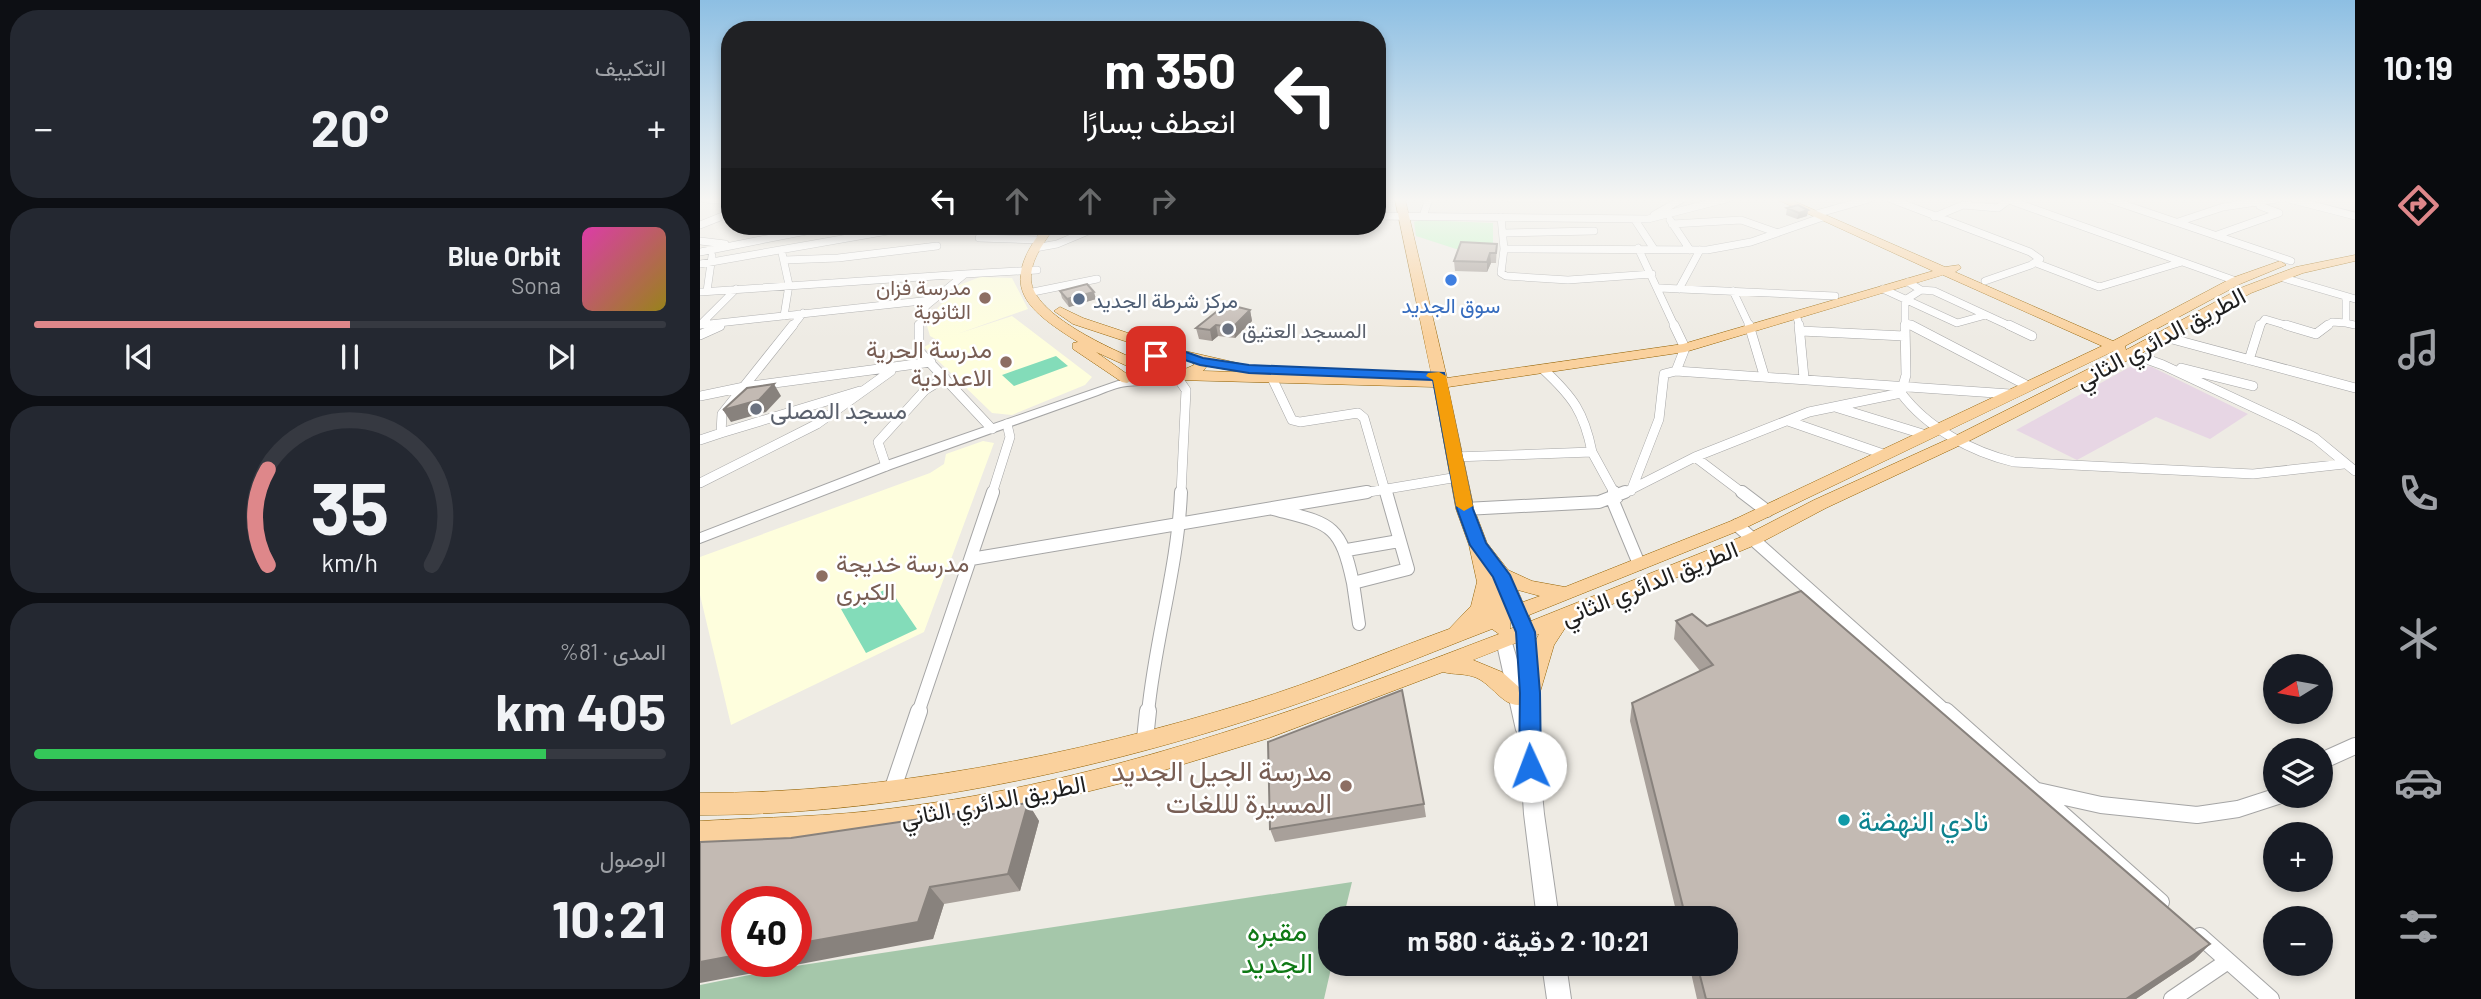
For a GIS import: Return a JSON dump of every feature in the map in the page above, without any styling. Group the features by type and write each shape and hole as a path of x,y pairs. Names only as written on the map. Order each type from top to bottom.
{"main road":[{"path":"1041,246 1031,271 1034,292 1046,314 1114,355 1178,376 1440,380 1544,370 1684,345 1835,296 1945,267 1985,281 2136,353"},
{"path":"1411,246 1465,509 1478,545 1481,566 1494,577 1566,594"},
{"path":"1895,246 2136,353"},
{"name":"الطريق الدائري الثاني","path":"700,833 894,820 1054,791 1269,729 1563,617 1745,532 1768,511 2019,390 2136,353 2236,281 2291,261 2355,249"},
{"name":"الطريق الدائري الثاني","path":"700,804 750,804 891,791 1015,772 1256,709 1566,594 1639,564 1745,532 1832,499 2136,353 2161,336 2247,290 2318,265 2355,258"},
{"path":"1749,326 1908,282 1945,267"},
{"path":"1034,292 1078,321 1200,361 1249,369 1440,380 1684,345"},
{"path":"1046,314 1046,324 1124,381"},
{"path":"1147,368 1150,360 1171,352"},
{"path":"1178,376 1198,369 1200,361"},
{"path":"1494,577 1508,615 1525,632"},
{"path":"1454,634 1480,609 1494,577"},
{"path":"1504,640 1508,615"},
{"path":"1438,664 1469,666 1486,672 1523,695 1547,635 1563,617"}],"street":[{"path":"700,251 731,246"},
{"path":"778,246 785,260 789,285 784,316"},
{"path":"700,264 800,246"},
{"path":"785,260 830,258 924,246"},
{"path":"1504,246 1501,273 1506,276 1568,280 1652,274"},
{"path":"1687,246 1690,250"},
{"path":"1504,249 1700,250 1736,246"},
{"path":"1985,281 2036,263 2040,259 2010,246"},
{"path":"2137,246 2236,281"},
{"path":"2247,246 2291,261"},
{"path":"1638,248 1684,345 1676,371"},
{"path":"712,249 712,262 704,292 1031,271"},
{"path":"1679,289 1700,250"},
{"path":"2036,263 2099,287 2182,262"},
{"path":"965,275 931,300 923,313 917,342 919,351 992,429"},
{"path":"2249,360 2259,327 2265,319 2316,334 2332,322 2351,324 2350,298 2280,277"},
{"path":"1034,292 1097,279"},
{"path":"1908,282 1921,290 1934,291 2032,336"},
{"path":"1659,288 1835,296"},
{"path":"700,325 736,289"},
{"path":"1883,289 1957,323 1986,315"},
{"path":"1905,300 1921,290"},
{"path":"1733,291 1761,356 1764,376"},
{"path":"700,325 931,300"},
{"path":"1905,300 1907,323 1904,336 1903,390 1932,431"},
{"path":"721,433 722,414 803,313"},
{"path":"1796,315 1801,331 1804,378"},
{"path":"700,335 727,322"},
{"path":"1907,323 2019,390"},
{"path":"1801,331 1904,336"},
{"path":"2161,336 2355,388"},
{"path":"2136,353 2253,386"},
{"path":"2136,353 2315,438 2355,471"},
{"path":"700,396 744,387 931,362"},
{"path":"700,538 886,466 1124,381 1147,368"},
{"path":"700,483 817,424 894,369"},
{"path":"1544,370 1573,396 1581,408 1592,452 1614,498 1639,564"},
{"path":"1631,491 1661,415 1665,397 1664,374 1676,371 1804,378 1903,390 2019,390"},
{"path":"1124,381 1160,380 1178,376 1186,390 1180,522 1151,678 1145,739"},
{"path":"886,466 878,442 925,390 944,378"},
{"path":"1272,378 1292,420 1362,415 1408,569 1353,583"},
{"path":"1465,509 1584,503 1614,498 1695,457 1788,421 1832,406 1903,390"},
{"path":"700,440 860,391"},
{"path":"1832,406 1961,439 1996,458 2027,463 2253,474 2344,464"},
{"path":"1788,421 1886,455"},
{"path":"891,791 1010,437 1007,424"},
{"path":"1454,457 1592,452"},
{"path":"1695,457 1768,511"},
{"path":"971,559 1458,477"},
{"path":"1266,508 1330,527 1342,539 1347,550 1359,624"},
{"path":"1745,532 2271,999"},
{"path":"1347,550 1399,541"},
{"path":"1525,632 1523,695 1534,814 1546,906"},
{"path":"1504,640 1523,695"},
{"path":"2333,756 2355,746"},
{"path":"2035,790 2101,805 2197,815 2263,800"},
{"path":"2172,999 2228,961"},
{"path":"1556,976 1559,999"}],"shaded area":[{"name":"مدرسة الحرية الاعدادية","path":"980,277 1012,278 1028,309 957,334 1012,316 1092,377 1085,385 1012,415 992,413 924,347 937,340 930,336 927,326 929,318 957,286"},
{"path":"2135,364 2152,367 2248,414 2210,439 2156,417 2077,460 2016,430"},
{"name":"مدرسة خديجة الكبرى","path":"983,441 994,443 924,632 731,725 700,595 700,557 930,473 944,464 946,454"}],"green space":[{"path":"1446,246 1493,246 1493,251 1456,249"},
{"path":"1056,356 1068,366 1014,386 1002,375"},
{"path":"889,588 917,629 866,653 841,609"},
{"name":"مقبره الجديد","path":"1352,882 1346,906 1318,906 1318,976 1329,976 1324,999 700,999 700,985 740,977 812,977 812,964"}],"building":[{"path":"1460,246 1497,246 1496,253 1490,253 1487,262 1454,261"},
{"path":"1087,284 1094,292 1067,299 1060,291"},
{"path":"1226,304 1250,310 1233,327 1216,325 1210,330 1196,328"},
{"path":"774,384 759,400 723,410 747,388"},
{"name":"نادي النهضة","path":"1801,591 2210,944 2126,999 1706,999 1700,976 1738,976 1738,906 1683,906 1632,703 1713,665 1676,621 1692,614 1707,626"},
{"name":"مدرسة الجيل الجديد المسيرة لللغات","path":"1402,690 1424,804 1270,829 1268,742"},
{"path":"1028,803 1008,874 930,887 918,922 812,941 812,886 721,886 721,958 700,962 700,842 791,838"}],"slow traffic":[{"path":"1433,376 1439,376 1464,506"}],"place":[{"name":"سوق الجديد","path":"1451,280"},
{"name":"مدرسة فزان الثانوية","path":"985,298"},
{"name":"مركز شرطة الجديد","path":"1079,299"},
{"name":"المسجد العتيق","path":"1228,329"},
{"name":"مدرسة الحرية الاعدادية","path":"1006,362"},
{"name":"مسجد المصلى","path":"756,409"},
{"name":"مدرسة خديجة الكبرى","path":"822,576"},
{"name":"مدرسة الجيل الجديد المسيرة لللغات","path":"1346,786"},
{"name":"نادي النهضة","path":"1844,820"}],"route":[{"path":"1156,356 1171,352 1200,361 1249,369 1439,376 1465,509 1478,545 1501,575 1525,632 1530,693 1530,766"}]}
